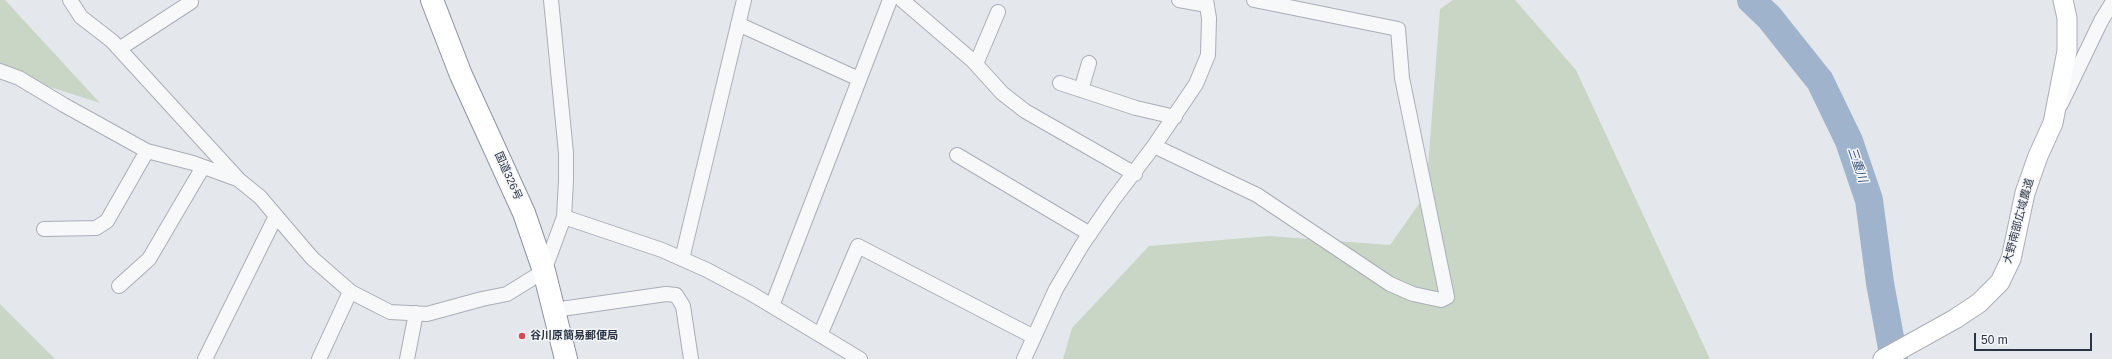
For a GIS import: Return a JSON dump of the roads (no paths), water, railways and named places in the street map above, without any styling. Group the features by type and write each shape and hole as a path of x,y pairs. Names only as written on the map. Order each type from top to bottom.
{"highway":[{"name":"国道326号","path":"432,0 461,75 524,213 544,270 566,359"}],"street":[{"path":"70,0 81,17 112,41 239,180 260,197 312,258 350,292 390,312 427,314 482,299 507,294 544,270 564,216 566,181 566,152 551,0"},
{"path":"682,259 744,0"},
{"path":"772,306 890,0"},
{"path":"902,0 976,64 1002,93 1025,111 1135,174"},
{"path":"1024,359 1056,289 1090,234 1113,200 1135,174 1196,84 1208,55 1207,3 1179,0"},
{"path":"1154,146 1257,195 1390,284 1413,294 1440,300 1447,297 1402,78 1398,29 1254,0"},
{"name":"大野南部広域農道","path":"1883,359 1929,334 1979,303 2000,282 2011,259 2025,193 2038,156 2053,123 2067,51 2067,18 2063,0"},
{"path":"119,49 191,2"},
{"path":"2053,123 2101,21 2112,3"},
{"path":"976,64 998,12"},
{"path":"738,24 859,79"},
{"path":"1081,90 1089,63"},
{"path":"0,70 19,78 147,151 203,167 239,180"},
{"path":"1060,83 1136,108 1175,117"},
{"path":"44,229 96,228 107,221 147,151"},
{"path":"957,155 1090,234"},
{"path":"119,286 149,259 203,167"},
{"path":"205,359 276,216"},
{"path":"564,216 662,250 707,270 772,306 860,359"},
{"path":"820,335 858,246 1034,337"},
{"path":"319,359 350,292"},
{"path":"554,310 666,294 676,295 683,306 691,359"},
{"path":"407,359 416,313"}],"waterway":[{"name":"三重川","path":"1751,0 1769,17 1820,81 1849,141 1869,200 1880,283 1894,359"}],"place":[{"name":"谷川原簡易郵便局","path":"522,336"}]}
